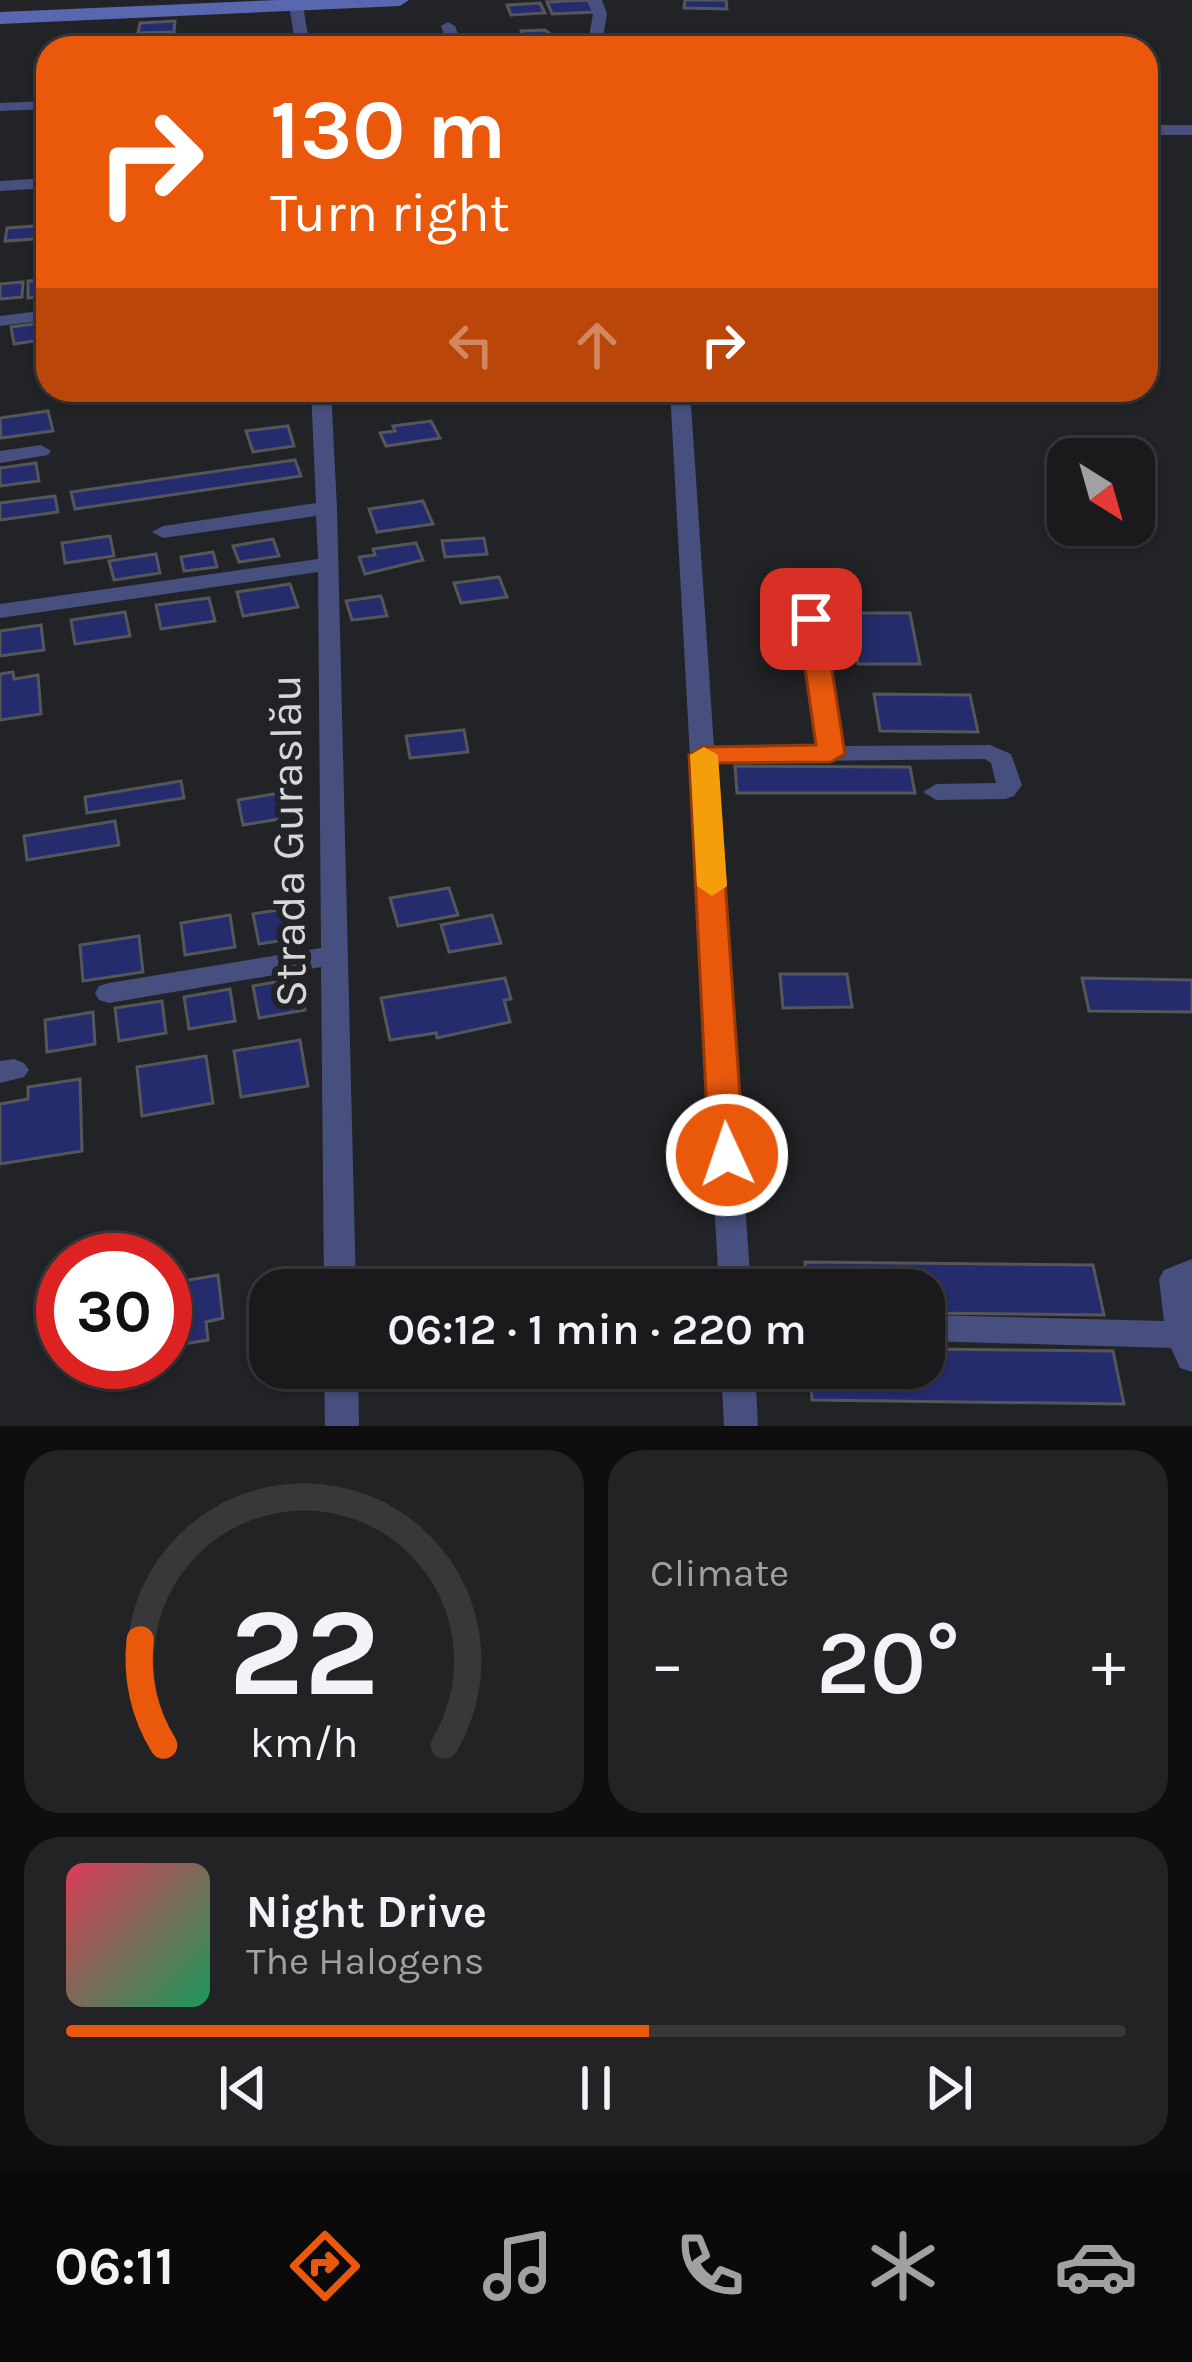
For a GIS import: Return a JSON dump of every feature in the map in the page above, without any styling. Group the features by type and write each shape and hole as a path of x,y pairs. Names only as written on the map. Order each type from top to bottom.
{"main road":[{"path":"0,18 400,0"}],"street":[{"path":"595,0 600,14 596,36"},
{"path":"296,5 301,36"},
{"path":"448,26 452,36"},
{"path":"0,107 36,106"},
{"path":"1158,130 1192,130"},
{"path":"0,186 36,184"},
{"path":"0,321 36,316"},
{"name":"Strada Guraslău","path":"322,402 329,564 340,1269"},
{"path":"681,402 734,1269"},
{"path":"0,457 40,451"},
{"path":"164,532 327,508"},
{"path":"0,611 329,564"},
{"path":"811,619 831,754"},
{"path":"703,755 990,752 1002,759 1009,785 1005,791 936,792"},
{"path":"109,993 334,955"},
{"path":"945,1330 1187,1347 1175,1280 1192,1272"},
{"path":"341,1389 342,1426"},
{"path":"739,1389 741,1426"}],"building":[{"path":"588,0 594,12 552,14 547,2"},
{"path":"685,0 726,0 727,9 684,8"},
{"path":"540,3 545,13 511,15 507,5"},
{"path":"175,21 174,32 138,33 140,23"},
{"path":"545,30 552,36 522,36 521,31"},
{"path":"36,226 36,239 5,241 7,228"},
{"path":"28,281 36,281 36,297 28,298"},
{"path":"23,282 22,297 0,299 0,284"},
{"path":"36,324 36,341 14,344 11,327"},
{"path":"48,411 53,431 1,438 0,418"},
{"path":"431,421 440,438 386,446 380,433 395,431 393,426"},
{"path":"288,426 294,446 253,452 246,431"},
{"path":"295,460 301,476 75,509 71,492"},
{"path":"36,463 39,481 0,486 0,468"},
{"path":"55,496 58,512 0,520 0,503"},
{"path":"423,501 433,524 377,532 369,509"},
{"path":"110,536 114,556 65,563 62,543"},
{"path":"484,538 487,554 445,557 442,541"},
{"path":"273,539 279,556 239,562 233,546"},
{"path":"416,543 423,560 365,574 359,557 375,555 373,549"},
{"path":"213,552 217,567 184,571 181,557"},
{"path":"156,554 160,573 114,580 109,561"},
{"path":"499,577 507,597 461,603 454,583"},
{"path":"290,584 298,607 243,616 237,592"},
{"path":"381,596 387,616 352,620 346,601"},
{"path":"209,598 215,621 161,629 156,605"},
{"path":"125,612 130,636 75,644 71,620"},
{"path":"850,613 910,613 920,664 858,664"},
{"path":"41,625 44,650 0,656 0,631"},
{"path":"13,672 14,679 38,675 41,714 0,720 0,674"},
{"path":"874,694 970,695 978,732 880,731"},
{"path":"464,730 468,752 410,758 406,736"},
{"path":"735,766 910,767 915,793 737,793"},
{"path":"181,781 184,798 87,813 85,797"},
{"path":"298,790 304,815 243,825 238,800"},
{"path":"115,821 119,845 27,860 24,836"},
{"path":"449,888 458,915 398,926 390,898"},
{"path":"303,906 309,936 259,944 253,914"},
{"path":"230,915 235,947 185,955 181,923"},
{"path":"492,915 501,943 449,952 441,925"},
{"path":"139,936 143,972 83,981 80,945"},
{"path":"780,974 847,974 852,1007 783,1008"},
{"path":"299,978 305,1010 259,1018 253,986"},
{"path":"505,978 510,1022 437,1038 436,1033 390,1040 381,998"},
{"path":"1082,978 1192,980 1192,1012 1089,1011"},
{"path":"230,989 235,1021 189,1029 184,997"},
{"path":"162,1001 166,1033 119,1041 115,1008"},
{"path":"93,1012 95,1044 47,1052 45,1020"},
{"path":"300,1040 308,1086 241,1097 234,1051"},
{"path":"206,1056 213,1103 142,1116 137,1067"},
{"path":"80,1079 82,1151 0,1164 0,1104 28,1099 28,1087"},
{"path":"805,1262 1093,1265 1104,1315 945,1313 945,1269 806,1269"},
{"path":"218,1275 223,1318 206,1322 208,1340 192,1343 192,1279"},
{"path":"945,1349 1113,1351 1124,1404 812,1400 811,1389 945,1389"}],"slow traffic":[{"path":"704,755 712,886"}],"route":[{"path":"727,1155 703,755 831,754 811,619"}]}
